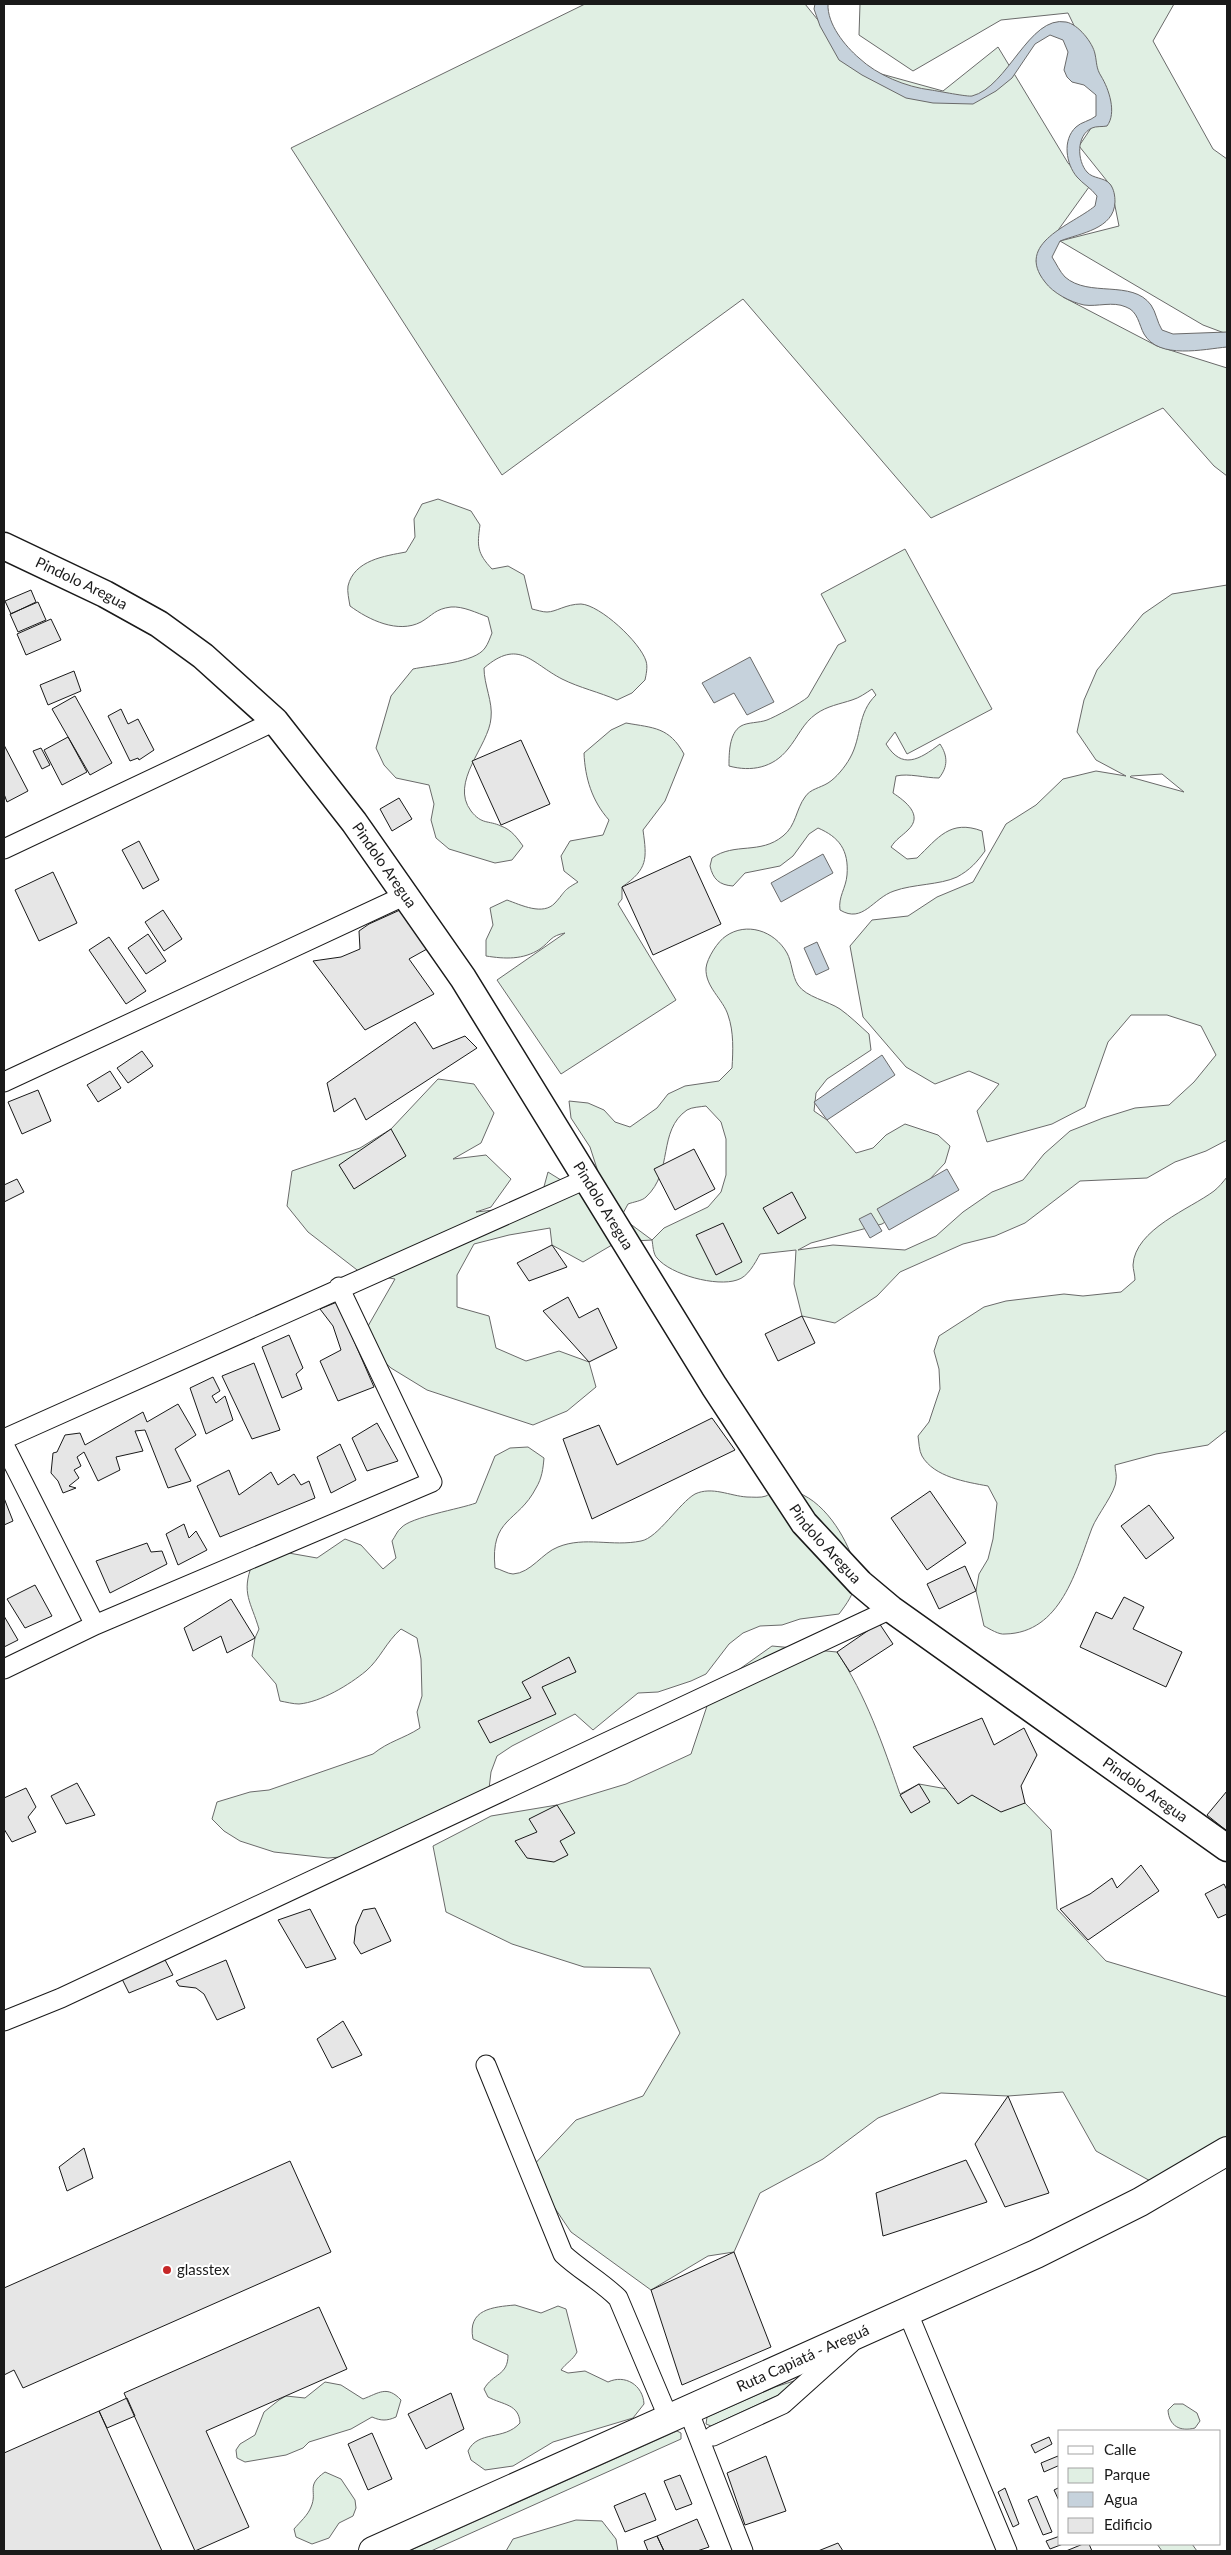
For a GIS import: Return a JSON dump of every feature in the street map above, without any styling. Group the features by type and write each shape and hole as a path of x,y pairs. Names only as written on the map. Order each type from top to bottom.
{"main road":[{"name":"Pindolo Aregua","path":"4,546 105,594 159,624 204,656 275,721 354,822 463,978 714,1386 804,1523 860,1583 891,1609 1227,1848"},
{"name":"Ruta Capiatá - Areguá","path":"373,2551 1074,2237 1140,2202 1227,2151"}],"street":[{"path":"4,849 275,721"},
{"path":"4,1082 406,895"},
{"path":"4,1439 586,1178"},
{"path":"4,1669 95,1625 432,1482 339,1288"},
{"path":"4,1445 95,1625"},
{"path":"4,2021 79,1989 891,1609"},
{"path":"486,2065 563,2254 581,2271 606,2285 618,2298 679,2414 743,2551"},
{"path":"907,2311 1007,2551"},
{"path":"713,2436 783,2404 865,2330"}],"green space":[{"path":"585,4 805,4 856,67 943,91 998,47 1068,163 1089,187 1036,261 1063,297 1157,346 1227,368 1227,476 1214,466 1163,408 931,518 743,299 502,475 291,148"},
{"path":"860,4 1174,4 1153,41 1213,149 1227,159 1227,334 1203,325 1060,241 1119,226 1111,186 1079,146 1110,100 1068,13 1001,20 913,71 859,35"},
{"path":"438,499 471,511 480,525 479,549 483,558 492,569 508,566 524,575 532,609 547,612 576,604 589,606 608,617 628,635 636,644 647,663 645,680 632,693 617,700 562,679 524,656 516,654 496,659 484,668 491,706 491,718 489,729 467,776 465,800 471,811 478,818 505,828 519,840 523,846 512,860 495,863 449,849 436,838 431,820 434,804 429,785 396,778 384,765 376,748 391,696 413,669 452,663 472,657 485,648 492,633 488,617 460,608 441,609 421,622 403,627 384,624 350,606 348,586 351,577 363,565 371,561 406,552 415,537 414,519 422,504"},
{"path":"905,549 992,709 907,754 895,732 886,744 892,752 905,760 918,758 940,744 946,757 944,770 939,778 896,776 893,793 907,804 911,809 914,819 908,830 891,847 907,859 917,858 945,832 961,827 982,831 985,851 973,866 957,877 943,882 894,891 862,912 855,914 840,910 840,901 847,875 844,852 837,840 818,828 809,834 793,856 780,866 745,873 733,886 720,883 711,871 712,858 730,850 765,845 783,836 791,827 807,794 831,781 848,761 854,750 866,709 876,695 872,689 857,698 820,711 811,718 792,744 776,761 761,767 745,769 729,766 729,756 734,734 741,726 771,718 808,697 838,645 846,641 821,594"},
{"path":"1227,585 1227,1140 1206,1151 1175,1162 1147,1178 1080,1181 1025,1223 995,1236 963,1244 900,1272 877,1296 835,1323 802,1316 794,1284 796,1250 760,1254 745,1276 728,1282 718,1282 695,1278 673,1270 657,1258 652,1240 617,1242 583,1262 552,1245 550,1228 509,1235 474,1244 457,1275 457,1307 489,1316 496,1348 526,1361 559,1351 589,1362 596,1387 567,1411 533,1425 427,1390 391,1368 360,1340 395,1279 361,1273 308,1232 287,1206 292,1171 360,1148 391,1129 438,1079 474,1084 494,1113 481,1143 453,1159 486,1155 511,1179 491,1207 476,1212 539,1205 548,1172 577,1190 601,1181 590,1147 571,1118 569,1101 588,1103 604,1110 615,1122 630,1127 657,1108 668,1094 685,1086 719,1081 732,1068 733,1042 730,1021 726,1009 708,981 706,968 708,959 716,946 723,938 734,932 751,929 767,934 775,939 787,953 798,985 806,993 840,1009 869,1034 871,1050 827,1079 816,1093 814,1111 827,1120 856,1153 873,1148 886,1135 905,1124 938,1135 950,1146 945,1163 896,1215 882,1224 811,1243 798,1250 833,1245 905,1250 936,1236 963,1212 992,1192 1023,1180 1044,1154 1070,1131 1135,1108 1169,1105 1194,1082 1216,1055 1201,1026 1167,1015 1131,1015 1108,1042 1085,1107 1052,1124 987,1142 977,1111 999,1084 969,1071 935,1084 906,1067 863,1017 850,946 872,920 908,916 937,897 973,882 1006,824 1036,805 1063,779 1096,771 1126,776 1096,760 1077,732 1084,700 1097,670 1143,614 1172,594","holes":["1162,774 1184,792 1130,777 1131,776","706,1106 721,1122 726,1139 726,1175 721,1192 708,1207 664,1228 652,1240 621,1217 628,1204 646,1197 655,1187 660,1175 668,1140 678,1119 689,1109"]},
{"path":"626,723 660,730 673,738 684,754 665,801 643,830 644,863 637,875 622,887 622,899 618,904 676,1000 561,1074 497,980 565,933 553,937 534,953 507,958 486,956 486,940 493,925 490,908 507,900 525,907 544,909 550,907 567,889 578,882 564,871 561,856 570,841 603,835 609,820 598,805 590,789 584,753 611,730"},
{"path":"1227,1177 1227,1430 1208,1445 1156,1454 1115,1465 1116,1478 1113,1491 1094,1523 1080,1562 1064,1596 1053,1611 1040,1623 1024,1631 997,1633 984,1626 976,1591 979,1574 988,1559 993,1539 997,1503 988,1486 942,1474 927,1463 920,1449 918,1436 929,1422 940,1389 939,1369 934,1351 939,1336 984,1307 1006,1301 1064,1294 1083,1296 1121,1292 1135,1280 1133,1265 1136,1252 1143,1241 1165,1221 1214,1191"},
{"path":"528,1447 544,1458 543,1470 538,1484 529,1499 501,1530 495,1551 495,1568 511,1574 519,1573 531,1567 552,1550 578,1542 630,1543 641,1541 654,1534 689,1498 701,1492 714,1491 747,1497 759,1497 780,1490 792,1491 803,1495 814,1502 832,1520 850,1552 853,1562 856,1578 853,1592 839,1614 800,1619 782,1625 760,1626 743,1633 729,1644 706,1674 658,1692 638,1693 593,1730 575,1714 512,1746 497,1756 491,1772 489,1789 365,1855 328,1858 274,1852 240,1841 224,1831 212,1819 217,1802 250,1792 269,1790 373,1754 420,1728 417,1712 422,1696 421,1659 417,1638 401,1629 366,1671 343,1687 307,1703 297,1704 280,1701 276,1684 252,1656 255,1638 259,1629 247,1590 252,1565 283,1552 317,1558 345,1539 361,1545 383,1569 396,1558 392,1541 401,1528 414,1520 476,1503 495,1456 510,1448"},
{"path":"772,1646 837,1652 857,1685 865,1703 900,1794 919,1784 1025,1803 1051,1830 1057,1909 1106,1961 1227,1997 1227,2151 1154,2183 1096,2151 1063,2092 1008,2096 941,2093 878,2118 823,2159 760,2193 734,2252 708,2256 651,2290 571,2232 529,2170 576,2120 643,2096 680,2033 650,1968 584,1967 512,1944 446,1912 433,1846 491,1816 557,1805 626,1784 691,1754 713,1688"},
{"path":"515,2305 541,2313 558,2306 566,2309 577,2352 561,2370 568,2373 585,2371 608,2382 621,2379 627,2380 640,2391 644,2404 633,2418 553,2442 513,2466 485,2470 471,2460 468,2451 472,2445 478,2440 514,2429 520,2423 517,2412 509,2406 488,2397 484,2389 506,2367 508,2355 473,2339 472,2329 474,2321 484,2312 498,2307"},
{"path":"797,2380 785,2392 711,2426 706,2424 707,2417 775,2387"},
{"path":"325,2382 341,2385 363,2399 383,2392 396,2395 401,2400 396,2417 384,2420 372,2417 351,2429 309,2442 303,2448 286,2455 245,2462 237,2458 236,2450 240,2444 255,2435 264,2412 286,2396 305,2398"},
{"path":"1174,2404 1183,2404 1197,2413 1200,2421 1195,2428 1185,2429 1173,2424 1168,2410"},
{"path":"677,2431 681,2433 681,2439 431,2551 409,2551"},
{"path":"325,2472 341,2479 355,2500 356,2508 353,2516 339,2523 329,2538 312,2544 296,2537 294,2529 310,2510 315,2481"},
{"path":"576,2520 602,2521 616,2539 618,2551 506,2551 513,2539"},
{"path":"1158,2545 1193,2545 1197,2551 1162,2551"}],"water":[{"path":"815,4 828,4 830,19 838,34 854,53 874,70 912,86 969,96 985,90 997,80 1029,40 1041,29 1053,23 1066,22 1071,23 1080,30 1094,50 1097,68 1107,87 1112,108 1110,121 1107,126 1092,128 1083,136 1080,148 1081,161 1087,172 1092,176 1105,180 1110,184 1115,202 1113,211 1103,224 1095,229 1060,241 1052,257 1063,275 1075,283 1086,287 1122,290 1143,297 1153,308 1162,330 1173,334 1227,332 1227,347 1183,351 1160,347 1151,342 1144,334 1136,315 1130,309 1116,304 1084,305 1073,302 1048,286 1037,268 1036,256 1041,246 1061,228 1095,206 1097,196 1073,172 1067,152 1067,145 1072,132 1078,125 1096,116 1096,95 1084,85 1072,82 1067,77 1064,70 1068,52 1063,40 1050,35 1035,44 1012,78 996,91 973,104 933,103 906,98 862,75 839,60 820,26 814,9"},
{"path":"750,657 774,702 747,715 734,693 714,703 702,683"},
{"path":"823,854 833,873 781,902 771,883"},
{"path":"817,942 829,969 816,975 804,948"},
{"path":"882,1055 895,1075 827,1120 814,1102"},
{"path":"947,1169 959,1190 889,1230 877,1209"},
{"path":"871,1213 882,1231 870,1238 859,1219"}],"building":[{"path":"31,590 36,602 11,614 5,601"},
{"path":"38,602 46,620 18,632 10,614"},
{"path":"51,619 61,640 26,655 17,634"},
{"path":"74,671 81,691 48,705 40,685"},
{"path":"75,696 112,763 90,775 52,709"},
{"path":"121,709 128,724 138,719 154,750 139,760 138,758 130,761 108,716"},
{"path":"68,737 87,772 62,785 44,750"},
{"path":"521,740 550,804 501,825 472,761"},
{"path":"4,745 28,791 7,802 4,794"},
{"path":"41,748 50,765 42,769 33,751"},
{"path":"399,798 412,819 392,831 380,809"},
{"path":"139,841 159,880 143,889 122,850"},
{"path":"690,856 721,924 653,955 622,887"},
{"path":"53,872 77,923 39,941 15,890"},
{"path":"163,910 182,939 164,951 145,922"},
{"path":"400,910 427,949 409,959 434,994 365,1030 313,961 341,957 360,949 359,931 369,924"},
{"path":"148,934 166,961 146,974 128,948"},
{"path":"109,937 146,991 126,1004 89,950"},
{"path":"415,1022 433,1049 465,1036 477,1048 366,1120 355,1098 334,1112 327,1083"},
{"path":"142,1051 153,1066 128,1083 117,1068"},
{"path":"110,1071 121,1088 98,1102 87,1085"},
{"path":"38,1090 51,1121 22,1134 8,1102"},
{"path":"391,1129 406,1156 354,1189 339,1165"},
{"path":"694,1149 715,1189 675,1210 654,1169"},
{"path":"17,1179 24,1192 4,1202 4,1185"},
{"path":"792,1192 806,1218 778,1234 763,1208"},
{"path":"723,1223 742,1262 716,1275 696,1235"},
{"path":"552,1245 567,1267 529,1281 517,1263"},
{"path":"568,1297 579,1318 598,1308 617,1348 589,1362 543,1311"},
{"path":"337,1302 374,1387 338,1401 320,1361 341,1350 333,1326 320,1309"},
{"path":"802,1316 815,1343 778,1361 765,1334"},
{"path":"289,1335 303,1368 296,1374 302,1389 282,1398 262,1347"},
{"path":"254,1363 280,1430 252,1439 222,1376"},
{"path":"213,1377 220,1391 212,1396 216,1403 225,1396 233,1420 206,1434 190,1388"},
{"path":"178,1404 196,1435 175,1449 191,1481 168,1488 145,1430 135,1431 143,1451 116,1457 120,1470 98,1481 84,1452 77,1457 81,1466 74,1470 79,1478 69,1486 76,1488 63,1493 58,1481 51,1473 53,1453 57,1452 65,1435 80,1433 85,1445 143,1412 147,1422"},
{"path":"712,1418 735,1450 592,1519 563,1439 599,1425 617,1465"},
{"path":"377,1423 398,1461 367,1471 352,1438"},
{"path":"340,1444 356,1480 331,1493 317,1457"},
{"path":"229,1470 239,1495 271,1472 278,1485 294,1474 301,1485 309,1481 315,1498 220,1537 197,1486"},
{"path":"930,1491 966,1543 927,1570 891,1518"},
{"path":"4,1498 13,1521 4,1525"},
{"path":"1149,1505 1174,1538 1146,1559 1121,1526"},
{"path":"184,1524 189,1538 196,1531 207,1550 178,1565 166,1534"},
{"path":"147,1543 151,1552 162,1551 167,1564 110,1593 96,1561"},
{"path":"965,1566 976,1591 939,1609 927,1584"},
{"path":"35,1585 52,1616 25,1628 7,1599"},
{"path":"1124,1597 1144,1607 1133,1629 1182,1652 1166,1687 1080,1647 1096,1612 1112,1619"},
{"path":"231,1599 255,1638 227,1653 221,1636 193,1651 184,1628"},
{"path":"4,1616 18,1640 4,1647"},
{"path":"879,1623 893,1644 850,1672 837,1652"},
{"path":"569,1657 576,1672 542,1687 556,1714 490,1743 478,1721 531,1698 522,1682"},
{"path":"982,1718 994,1745 1024,1728 1037,1755 1021,1786 1025,1803 1001,1812 972,1795 958,1804 913,1747"},
{"path":"77,1783 95,1815 66,1824 51,1796"},
{"path":"919,1784 930,1802 911,1813 900,1795"},
{"path":"26,1788 36,1807 28,1817 36,1832 12,1842 4,1829 4,1798"},
{"path":"1227,1791 1227,1831 1207,1815"},
{"path":"557,1805 575,1833 560,1841 568,1855 554,1862 527,1858 515,1841 537,1832 529,1819"},
{"path":"1141,1865 1159,1891 1088,1940 1060,1909 1090,1894 1112,1878 1117,1888"},
{"path":"1224,1884 1227,1890 1227,1914 1218,1918 1205,1894"},
{"path":"375,1908 391,1941 361,1954 354,1943 356,1926 363,1910"},
{"path":"310,1909 336,1959 306,1968 278,1920"},
{"path":"164,1958 173,1975 129,1993 121,1977"},
{"path":"226,1960 245,2008 217,2020 204,1994 196,1988 179,1986 176,1981"},
{"path":"343,2021 362,2055 332,2068 317,2039"},
{"path":"1008,2096 1049,2193 1005,2207 975,2144"},
{"path":"84,2148 93,2178 67,2191 59,2167"},
{"path":"966,2160 987,2202 883,2236 876,2193"},
{"name":"glasstex","path":"290,2161 331,2252 23,2388 14,2370 4,2375 4,2288"},
{"path":"734,2252 771,2347 682,2385 651,2290"},
{"path":"319,2307 347,2369 206,2431 249,2527 195,2551 124,2393"},
{"path":"451,2393 464,2429 426,2449 408,2414"},
{"path":"127,2398 135,2416 107,2428 99,2411"},
{"path":"99,2411 162,2551 4,2551 4,2453"},
{"path":"372,2433 392,2479 368,2490 348,2444"},
{"path":"1049,2437 1052,2444 1035,2453 1031,2445"},
{"path":"766,2456 786,2511 745,2525 727,2473"},
{"path":"1058,2456 1058,2466 1044,2472 1041,2463"},
{"path":"680,2475 692,2504 676,2510 664,2481"},
{"path":"1005,2488 1019,2524 1013,2527 998,2492"},
{"path":"1058,2488 1058,2499 1054,2490"},
{"path":"645,2493 656,2520 625,2532 614,2506"},
{"path":"1037,2496 1052,2532 1043,2535 1028,2500"},
{"path":"697,2519 709,2547 697,2551 664,2551 657,2536"},
{"path":"657,2536 664,2551 648,2551 644,2541"},
{"path":"1058,2537 1058,2545 1060,2545 1050,2549 1046,2541"},
{"path":"838,2543 843,2551 818,2551"},
{"path":"1081,2545 1089,2545 1092,2551 1066,2551"}],"place":[{"name":"glasstex","path":"167,2270"}]}
